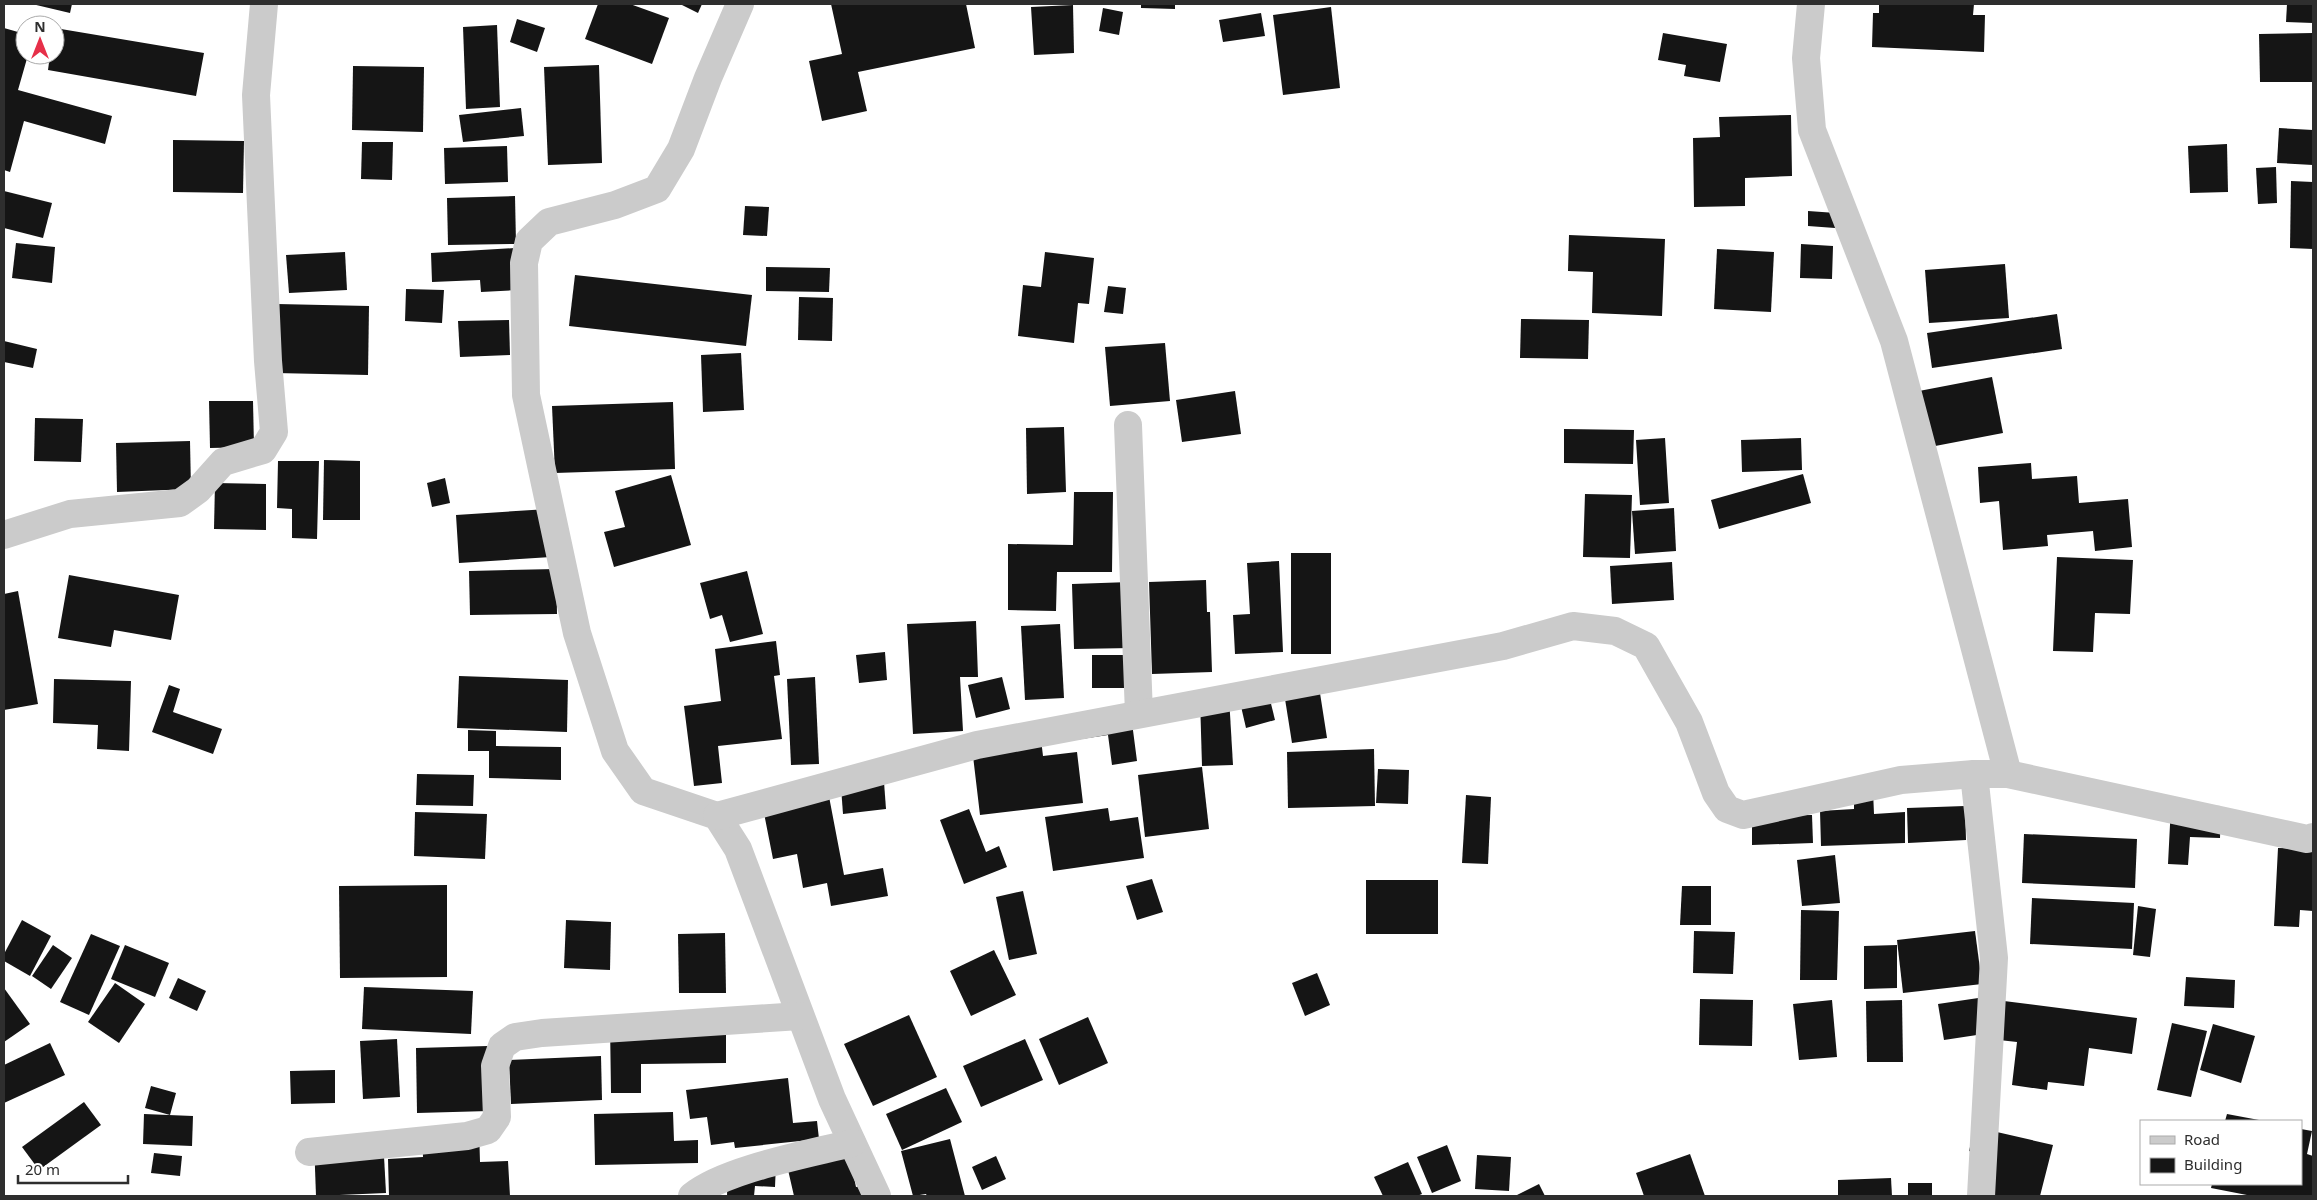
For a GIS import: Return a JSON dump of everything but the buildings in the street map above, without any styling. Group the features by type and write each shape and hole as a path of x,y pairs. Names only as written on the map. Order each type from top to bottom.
{"street":[{"path":"4,535 70,514 180,503 198,490 223,462 263,450 274,432 268,361 256,95 264,4"},
{"path":"740,4 708,78 681,148 657,188 615,205 550,222 529,241 524,262 526,395 577,633 615,751 643,791 717,816 977,744 1502,646 1573,626 1615,630 1646,646 1689,722 1716,793 1727,809 1743,815 1901,780 1974,774 2008,774 2307,839 2313,837"},
{"path":"1811,4 1806,58 1812,130 1894,341 2008,774"},
{"path":"1128,425 1140,714"},
{"path":"1974,774 1994,958 1981,1196"},
{"path":"717,816 738,849 832,1099 877,1196"},
{"path":"309,1152 467,1136 488,1130 497,1117 495,1066 502,1046 515,1037 542,1033 800,1016"},
{"path":"692,1196 700,1190 736,1173 852,1143"}]}
